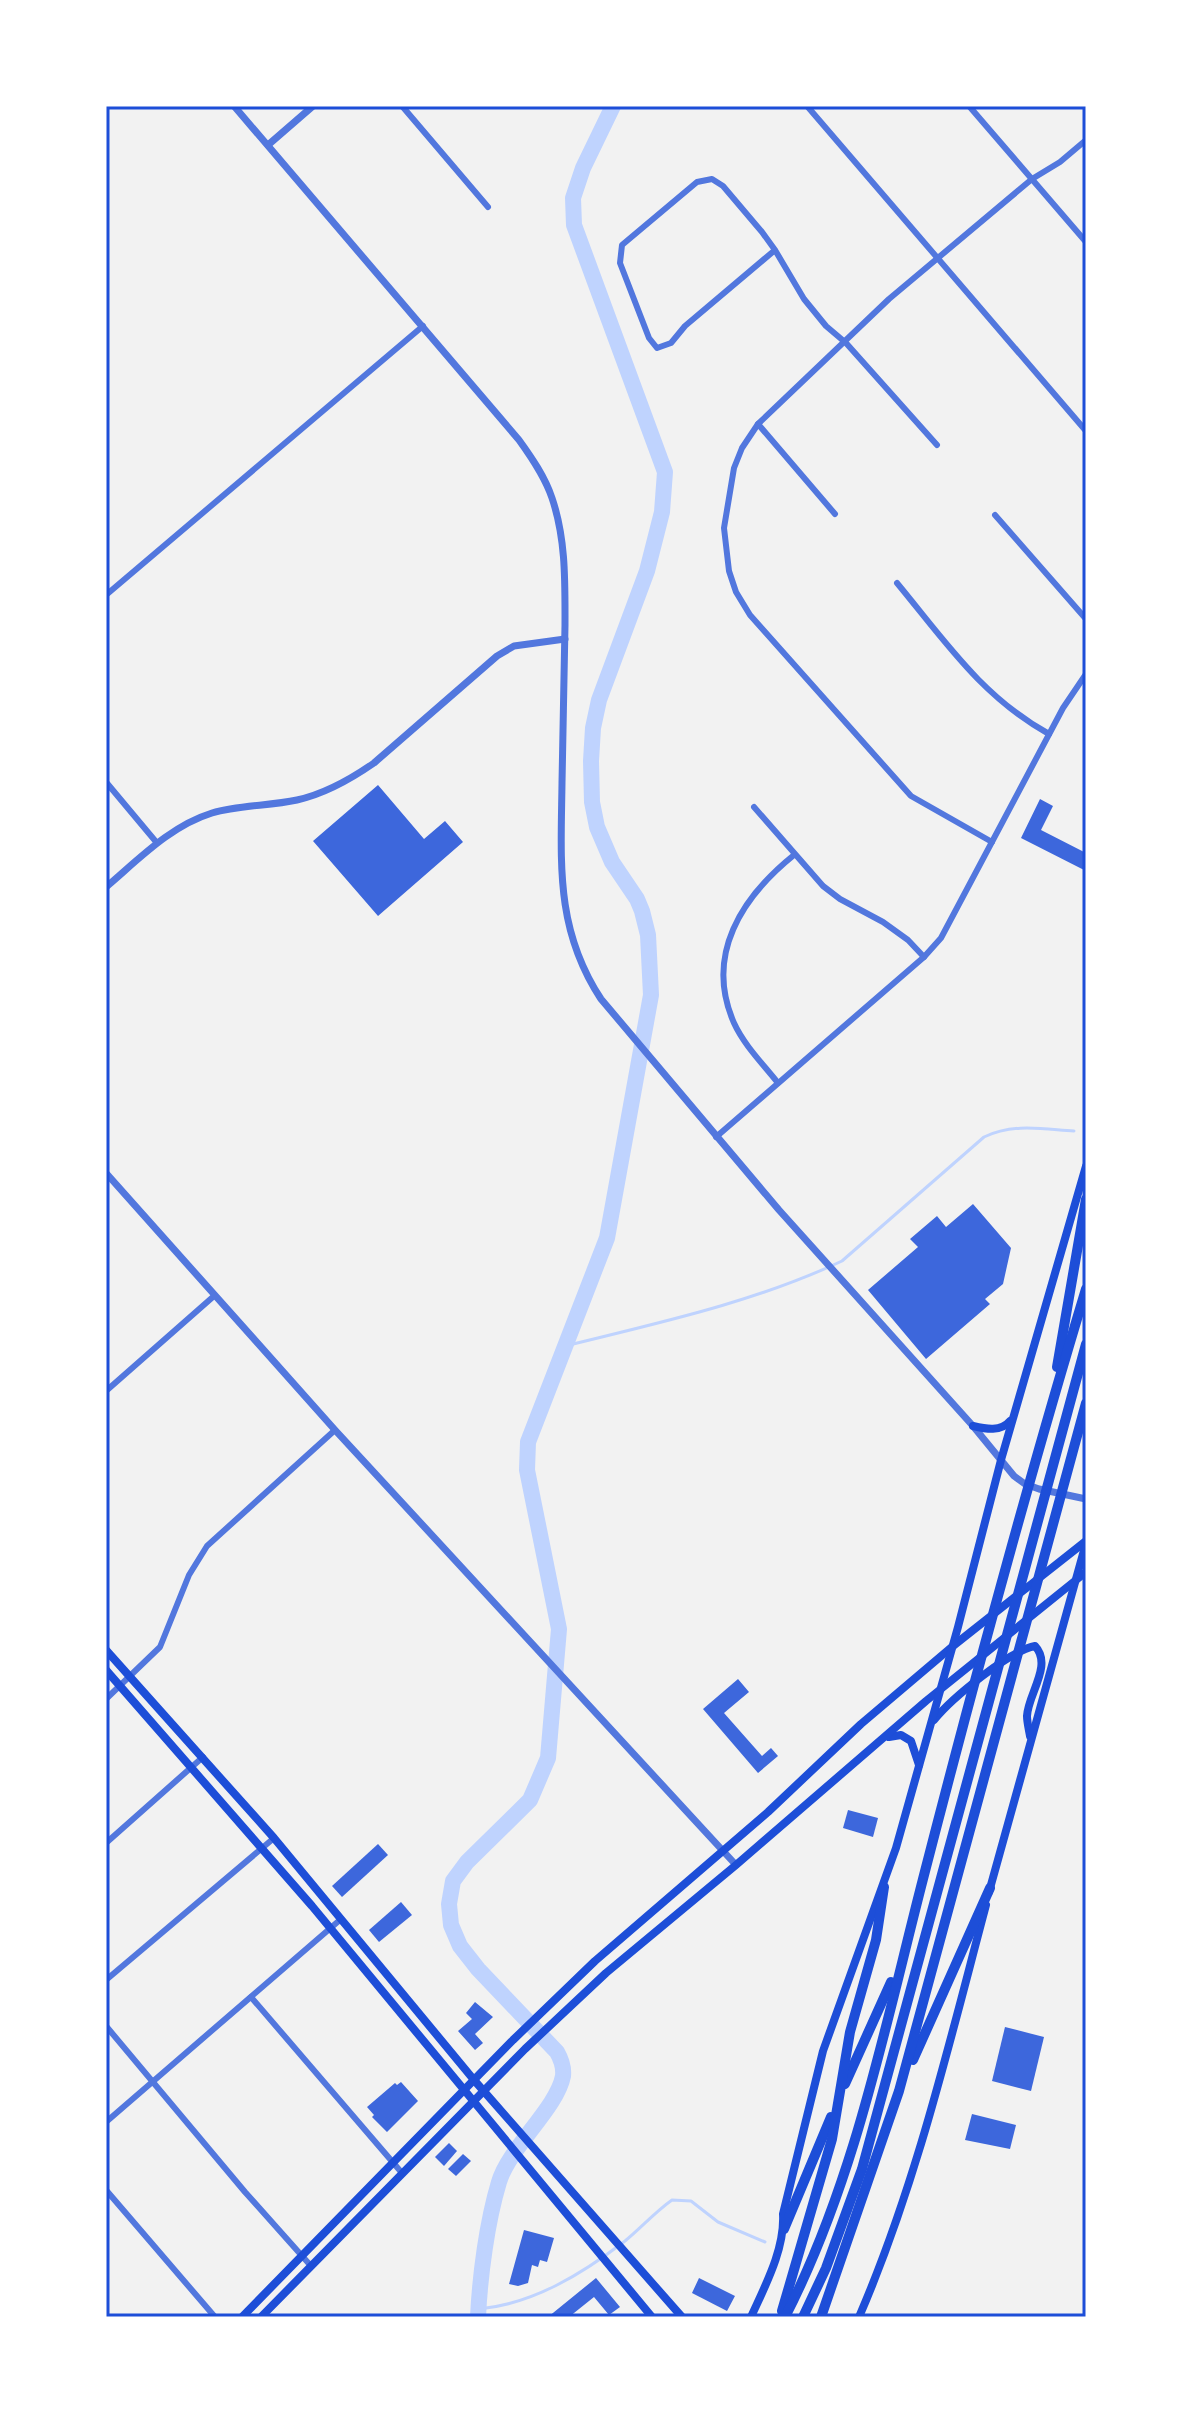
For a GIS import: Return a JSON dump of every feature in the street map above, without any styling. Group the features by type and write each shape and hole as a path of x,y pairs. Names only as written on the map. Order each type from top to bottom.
{"highway":[{"path":"1048,1416 1086,1199"},
{"path":"783,2317 809,2270 852,2150 964,1720 1086,1289"},
{"path":"803,2317 826,2268 862,2169 1086,1344"},
{"path":"821,2317 899,2091 1086,1403"},
{"path":"783,2317 832,2139 850,2032 876,1940 884,1887"},
{"path":"899,2091 990,1888"},
{"path":"784,2229 902,1958"}],"main road":[{"path":"751,2317 769,2277 784,2229 783,2214 823,2051 846,1981 884,1887 953,1646 1013,1417 1086,1166"},
{"path":"973,1426 1006,1426 1013,1417"},
{"path":"242,2317 513,2040 595,1961 786,1796 861,1724 953,1646 1086,1542"},
{"path":"859,2317 898,2216 940,2076 1086,1542"},
{"path":"261,2317 525,2049 606,1973 941,1689 1086,1572"},
{"path":"932,1722 950,1701 1012,1655 1035,1646 1041,1652 1042,1663 1027,1715 1031,1741"},
{"path":"106,1650 274,1838 474,2080 682,2317"},
{"path":"106,1670 330,1928 652,2317"},
{"path":"881,1741 895,1734 907,1738 914,1747 919,1766"},
{"path":"786,1796 798,1812"},
{"path":"595,1961 606,1973"},
{"path":"383,1992 395,1982"},
{"path":"560,2205 573,2194"},
{"path":"631,2292 648,2279"}],"street":[{"path":"234,106 519,440 537,465 552,495 565,567 562,895 573,946 586,977 716,1137 1014,1476 1025,1484 1086,1499"},
{"path":"268,145 313,106"},
{"path":"402,106 488,207"},
{"path":"807,106 1086,431"},
{"path":"969,106 1086,242"},
{"path":"992,842 911,796 758,625 736,592 729,571 724,528 734,468 742,448 758,424 889,299 1032,179 1060,162 1086,140"},
{"path":"775,250 685,326 671,343 657,348 649,338 620,263 622,245 632,235 697,182 712,179 723,186 775,250 804,299 826,326 846,343 937,445"},
{"path":"106,595 423,326"},
{"path":"758,424 835,514"},
{"path":"995,515 1086,619"},
{"path":"897,583 979,681 1004,706 1049,734"},
{"path":"106,887 157,843 180,827 211,813 299,800 331,789 374,763 497,656 514,646 565,639"},
{"path":"716,1137 924,957 941,938 1063,708 1086,674"},
{"path":"106,782 157,843"},
{"path":"754,807 823,886 883,922 908,940 924,957"},
{"path":"778,1083 735,1025 728,1006 724,967 736,920 747,901 775,870 794,855"},
{"path":"106,1173 335,1430 736,1865"},
{"path":"106,1391 214,1296"},
{"path":"106,1699 153,1654 165,1638 189,1575 207,1546 335,1430"},
{"path":"106,1843 203,1757"},
{"path":"106,1980 274,1838"},
{"path":"106,2122 341,1919"},
{"path":"251,1997 402,2173"},
{"path":"106,2026 311,2266"},
{"path":"106,2190 215,2317"}],"building":[{"path":"378,785 424,839 445,821 463,842 378,916 313,841"},
{"path":"1040,799 1053,806 1041,830 1086,853 1086,871 1021,838"},
{"path":"973,1204 1011,1248 1003,1284 985,1299 990,1304 926,1359 868,1290 918,1247 910,1239 937,1216 946,1227"},
{"path":"738,1679 749,1692 724,1713 762,1756 771,1748 778,1756 758,1773 703,1709"},
{"path":"848,1810 878,1818 873,1837 843,1828"},
{"path":"378,1844 388,1855 342,1897 332,1886"},
{"path":"401,1902 412,1915 379,1942 369,1930"},
{"path":"475,2002 493,2017 475,2034 483,2043 475,2050 458,2031 472,2019 466,2013"},
{"path":"1005,2027 1044,2037 1031,2091 992,2081"},
{"path":"401,2082 418,2101 387,2132 367,2107 395,2083"},
{"path":"972,2114 1016,2125 1010,2149 965,2140"},
{"path":"449,2143 457,2151 444,2166 435,2157"},
{"path":"463,2154 471,2161 456,2176 448,2169"},
{"path":"524,2230 554,2238 547,2262 540,2260 538,2267 532,2265 528,2283 518,2286 509,2284"},
{"path":"596,2278 620,2307 609,2315 594,2297 569,2317 548,2317"},
{"path":"699,2278 735,2296 727,2311 692,2293"}],"waterway":[{"path":"478,2317 485,2249 499,2182 512,2156 552,2101 563,2069 557,2052 460,1946 451,1925 449,1904 453,1881 467,1862 530,1800 548,1758 559,1629 527,1470 528,1442 607,1238 651,995 648,935 642,911 612,862 597,827 592,802 593,728 599,700 647,571 662,512 665,472 574,225 573,198 583,168 613,106"},
{"path":"565,1346 706,1310 809,1275 842,1261 984,1137 1017,1128 1074,1131"},
{"path":"479,2309 519,2301 574,2276 625,2241 672,2200 691,2201 718,2222 765,2242"}]}
